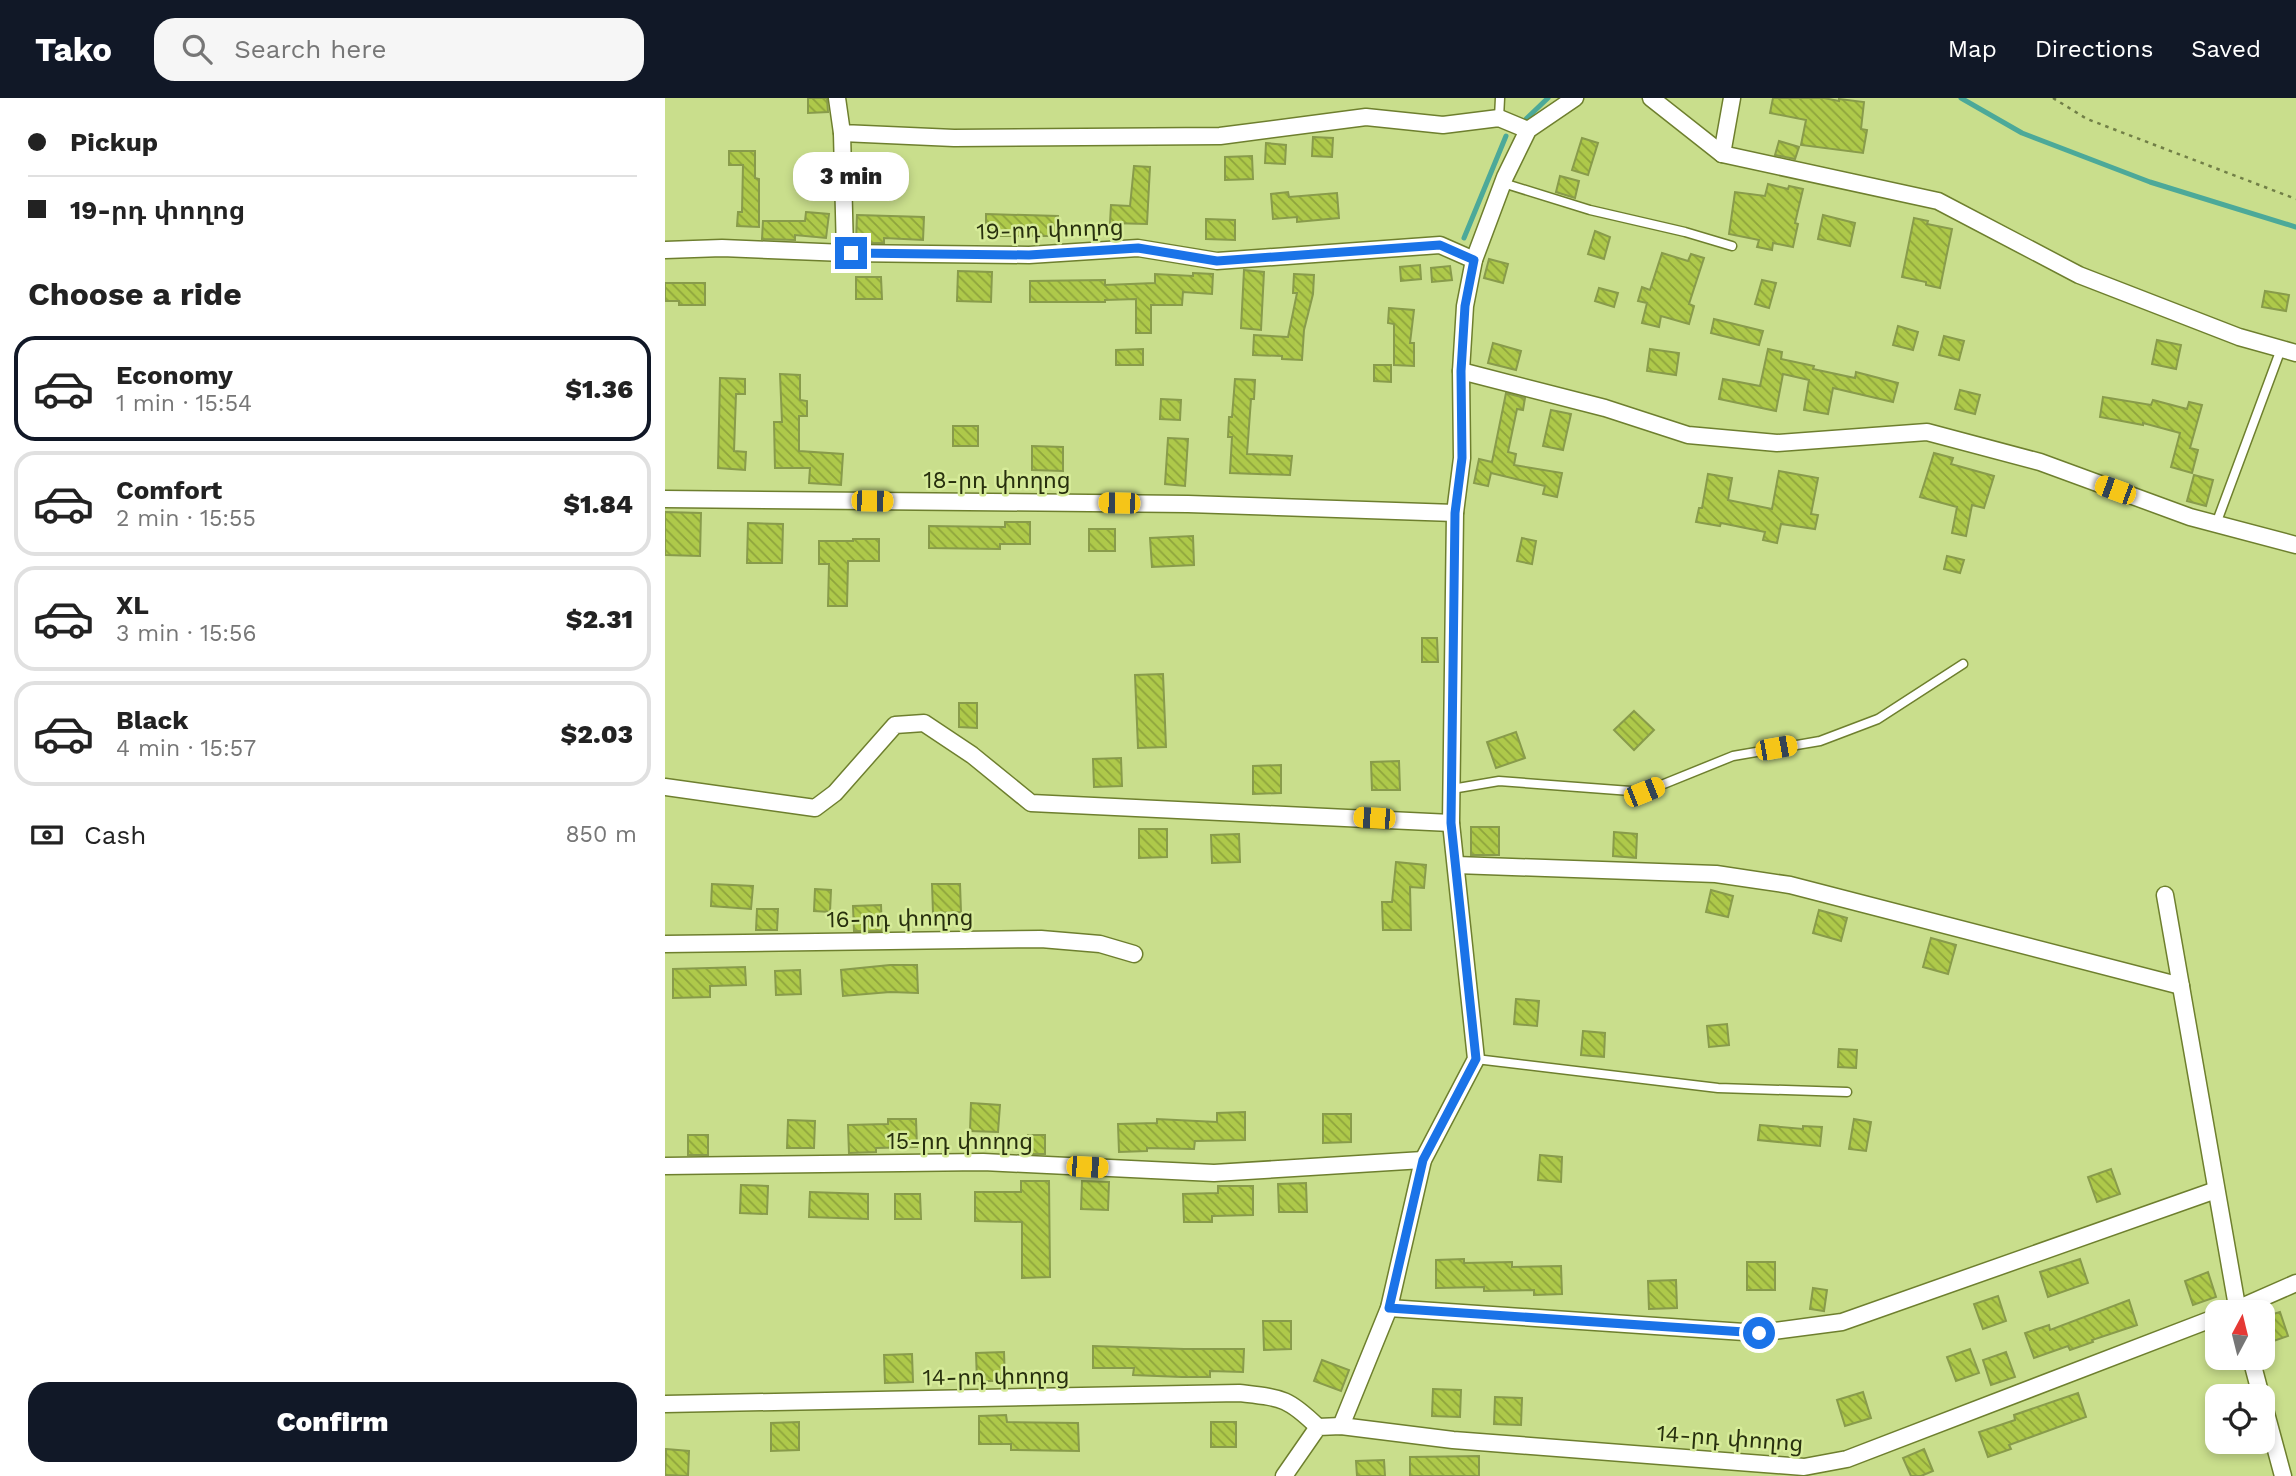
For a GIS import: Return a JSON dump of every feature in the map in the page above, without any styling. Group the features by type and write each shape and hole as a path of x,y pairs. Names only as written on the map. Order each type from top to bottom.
{"street":[{"path":"837,98 842,133 845,253"},
{"path":"1341,1426 1389,1308 1423,1160 1476,1059 1451,823 1455,513 1462,458 1461,371 1465,306 1474,260 1503,183 1528,130 1575,98"},
{"path":"1651,98 1722,154 1938,201 2079,275 2239,337 2288,351"},
{"path":"1722,154 1732,98"},
{"path":"842,133 954,138 1220,136 1366,117 1443,125 1499,118 1528,130"},
{"name":"19-րդ փողոց","path":"665,250 722,248 845,253 1029,255 1138,248 1217,261 1440,245 1474,260"},
{"path":"1461,371 1605,408 1688,435 1777,443 1927,432 2040,462 2190,517 2296,545"},
{"name":"18-րդ փողոց","path":"665,499 1188,504 1455,513"},
{"path":"665,788 815,808 835,793 895,725 924,723 972,755 1031,803 1451,823"},
{"path":"1456,865 1716,874 1790,885 2181,986"},
{"path":"2165,895 2217,1190 2233,1300"},
{"name":"16-րդ փողոց","path":"665,944 1041,939 1100,944 1134,954"},
{"name":"15-րդ փողոց","path":"665,1166 983,1162 1214,1173 1423,1160"},
{"path":"1389,1308 1759,1333 1842,1322 2217,1190"},
{"path":"2260,1300 2296,1283"},
{"name":"14-րդ փողոց","path":"665,1404 1239,1393 1275,1397 1294,1405 1318,1427 1341,1426 1453,1440 1804,1467 1847,1459 2205,1322"},
{"path":"1284,1476 1318,1427"},
{"path":"2275,1446 2283,1476"}],"lane":[{"path":"1499,118 1500,98"},
{"path":"1503,183 1590,210 1732,246"},
{"path":"2216,524 2288,351"},
{"path":"1452,789 1499,781 1644,792 1733,756 1820,741 1878,719 1963,664"},
{"path":"1476,1059 1718,1088 1847,1092"}],"path":[{"path":"2053,98 2087,119 2296,199"}],"building":[{"path":"808,98 827,98 828,112 808,113"},
{"path":"1773,98 1824,98 1864,102 1861,129 1867,130 1863,153 1801,145 1806,120 1770,113"},
{"path":"1313,137 1333,138 1332,157 1312,156"},
{"path":"1582,138 1598,143 1588,175 1572,170"},
{"path":"1779,141 1799,147 1795,159 1775,155"},
{"path":"1266,143 1286,145 1285,164 1265,163"},
{"path":"729,151 755,151 755,178 759,179 759,227 737,226 738,212 742,212 743,165 729,165"},
{"path":"1252,156 1253,179 1225,180 1225,157"},
{"path":"1134,166 1150,167 1147,224 1110,223 1111,205 1130,206"},
{"path":"1560,176 1579,181 1575,198 1556,192"},
{"path":"1768,184 1788,189 1789,186 1803,189 1795,223 1798,224 1793,247 1773,243 1772,250 1757,247 1759,240 1729,234 1735,192 1765,196"},
{"path":"1288,192 1289,197 1337,193 1339,218 1297,222 1297,217 1273,219 1271,194"},
{"path":"806,212 829,214 826,238 795,235 795,240 762,239 763,221 805,221"},
{"path":"986,214 1058,216 1058,236 986,236"},
{"path":"857,215 924,217 923,240 884,238 884,243 856,243"},
{"path":"1823,215 1855,223 1850,246 1818,239"},
{"path":"1914,218 1928,221 1927,224 1952,229 1940,288 1902,277"},
{"path":"1206,219 1235,220 1235,240 1206,239"},
{"path":"1595,231 1610,237 1604,259 1588,254"},
{"path":"1662,253 1688,261 1691,254 1704,258 1689,304 1694,306 1689,324 1661,316 1659,327 1642,323 1647,303 1638,301 1642,287 1650,290"},
{"path":"1489,259 1508,264 1503,283 1484,278"},
{"path":"1420,265 1421,279 1401,281 1400,267"},
{"path":"1450,266 1452,280 1432,282 1431,268"},
{"path":"1244,270 1264,272 1261,330 1241,328"},
{"path":"958,271 992,272 991,302 957,301"},
{"path":"1193,273 1213,274 1212,294 1183,292 1182,305 1151,305 1151,333 1136,333 1136,299 1105,302 1030,302 1030,281 1105,280 1105,285 1155,283 1155,274 1193,276"},
{"path":"1294,274 1314,275 1313,294 1304,330 1302,360 1253,355 1254,335 1288,337 1297,293 1293,293"},
{"path":"856,277 881,277 882,299 856,299"},
{"path":"1762,280 1776,283 1769,308 1755,304"},
{"path":"665,283 705,283 705,305 679,305 679,301 665,301"},
{"path":"1599,288 1618,293 1614,307 1595,301"},
{"path":"2265,291 2289,295 2286,311 2262,307"},
{"path":"1389,308 1414,310 1410,343 1414,343 1414,366 1394,365 1394,324 1388,323"},
{"path":"1714,319 1763,331 1759,345 1711,333"},
{"path":"1898,326 1918,332 1913,350 1893,345"},
{"path":"1944,336 1964,341 1959,360 1939,355"},
{"path":"2157,340 2181,345 2176,369 2152,364"},
{"path":"1493,343 1521,351 1516,370 1488,363"},
{"path":"1143,349 1143,365 1116,365 1116,350"},
{"path":"1650,349 1679,353 1676,375 1647,371"},
{"path":"1768,349 1782,352 1781,359 1814,366 1813,369 1855,378 1856,372 1898,383 1893,402 1833,388 1828,414 1804,410 1809,380 1783,374 1776,411 1719,399 1723,379 1760,386"},
{"path":"1374,365 1391,365 1391,382 1374,381"},
{"path":"780,374 800,375 800,400 807,401 807,416 799,416 799,451 843,454 841,485 809,483 810,468 775,468 774,422 782,422"},
{"path":"720,378 745,379 745,394 736,394 734,451 746,452 745,470 718,468"},
{"path":"1235,379 1255,380 1247,454 1292,456 1290,475 1230,473 1232,437 1228,437 1229,417 1232,417"},
{"path":"1960,390 1980,395 1975,414 1955,409"},
{"path":"1506,393 1525,398 1523,410 1517,409 1508,452 1516,454 1514,465 1562,473 1557,497 1543,494 1545,486 1491,473 1488,486 1474,483 1479,459 1492,462"},
{"path":"2103,397 2151,405 2153,400 2187,409 2189,402 2202,405 2190,448 2198,450 2192,473 2171,467 2180,433 2143,423 2100,417"},
{"path":"1161,399 1181,400 1180,420 1160,419"},
{"path":"1551,410 1571,414 1563,450 1543,446"},
{"path":"953,426 978,426 978,446 953,446"},
{"path":"1168,438 1188,439 1185,486 1165,484"},
{"path":"1032,446 1063,447 1063,471 1032,470"},
{"path":"1934,453 1953,458 1951,464 1994,476 1984,508 1972,505 1966,536 1952,533 1957,507 1920,497"},
{"path":"1779,471 1818,478 1811,514 1818,515 1815,529 1781,524 1777,543 1763,540 1765,532 1721,523 1720,526 1696,522 1699,508 1702,508 1708,474 1732,478 1728,500 1772,509"},
{"path":"2194,475 2213,480 2206,506 2187,501"},
{"path":"665,512 701,513 700,556 665,555"},
{"path":"1005,522 1030,522 1030,544 1000,544 1000,549 929,548 929,526 1005,527"},
{"path":"748,523 783,524 782,563 747,563"},
{"path":"1089,529 1115,529 1115,551 1089,551"},
{"path":"1193,536 1194,565 1152,567 1150,538"},
{"path":"1522,538 1536,541 1532,564 1517,561"},
{"path":"879,539 879,561 848,561 847,606 828,606 829,564 819,564 819,541"},
{"path":"1947,556 1964,560 1960,573 1944,569"},
{"path":"1422,638 1437,638 1438,662 1422,662"},
{"path":"1163,674 1166,747 1138,748 1135,675"},
{"path":"959,703 977,703 977,728 959,727"},
{"path":"1634,711 1654,730 1634,750 1614,730"},
{"path":"1516,732 1525,758 1496,768 1487,742"},
{"path":"1121,758 1122,786 1094,787 1093,759"},
{"path":"1399,761 1400,790 1372,790 1371,762"},
{"path":"1281,765 1281,793 1253,794 1253,766"},
{"path":"1471,827 1499,827 1499,855 1471,855"},
{"path":"1139,829 1167,829 1167,857 1139,858"},
{"path":"1614,832 1637,834 1636,858 1613,856"},
{"path":"1239,834 1240,862 1212,863 1211,835"},
{"path":"1396,862 1426,865 1424,888 1410,887 1411,930 1383,930 1382,902 1392,902"},
{"path":"712,884 753,886 751,909 711,906"},
{"path":"932,884 960,884 961,912 933,913"},
{"path":"815,889 831,890 830,912 814,911"},
{"path":"1711,890 1733,896 1728,917 1706,912"},
{"path":"881,905 882,931 854,931 853,906"},
{"path":"757,909 778,909 777,930 756,930"},
{"path":"1819,910 1847,918 1841,941 1813,933"},
{"path":"1931,938 1956,945 1948,974 1923,967"},
{"path":"917,965 918,993 890,992 843,996 841,970"},
{"path":"745,967 746,985 710,986 710,997 673,998 673,969"},
{"path":"800,970 801,994 776,995 775,971"},
{"path":"1516,999 1539,1001 1537,1026 1514,1024"},
{"path":"1727,1024 1729,1045 1709,1047 1707,1026"},
{"path":"1583,1031 1605,1033 1604,1057 1581,1055"},
{"path":"1839,1049 1857,1050 1856,1068 1838,1067"},
{"path":"971,1103 1000,1105 998,1132 970,1131"},
{"path":"1245,1112 1245,1140 1195,1141 1194,1149 1147,1148 1147,1151 1119,1152 1118,1124 1157,1123 1157,1119 1217,1122 1217,1113"},
{"path":"1323,1114 1351,1114 1351,1142 1323,1143"},
{"path":"888,1119 916,1119 917,1147 876,1148 876,1152 849,1153 848,1125 888,1124"},
{"path":"1854,1119 1871,1122 1866,1151 1849,1149"},
{"path":"788,1120 815,1121 814,1148 787,1148"},
{"path":"1760,1125 1803,1129 1803,1126 1822,1127 1820,1146 1758,1140"},
{"path":"688,1135 708,1135 708,1155 688,1155"},
{"path":"1028,1135 1045,1135 1045,1154 1028,1154"},
{"path":"1540,1155 1562,1157 1561,1182 1538,1180"},
{"path":"2111,1169 2120,1194 2097,1202 2088,1177"},
{"path":"1021,1181 1049,1181 1050,1277 1022,1278 1022,1222 975,1221 975,1192 1021,1192"},
{"path":"1082,1181 1109,1182 1108,1210 1081,1209"},
{"path":"1306,1183 1307,1212 1279,1212 1278,1184"},
{"path":"741,1185 768,1186 767,1214 740,1213"},
{"path":"1218,1186 1253,1186 1253,1215 1212,1216 1212,1222 1184,1222 1183,1194 1218,1193"},
{"path":"810,1192 868,1194 868,1219 809,1217"},
{"path":"895,1194 920,1194 921,1219 895,1219"},
{"path":"1464,1259 1464,1263 1512,1262 1512,1267 1561,1266 1562,1294 1534,1295 1534,1290 1484,1291 1484,1287 1436,1288 1436,1260"},
{"path":"2080,1259 2088,1283 2048,1297 2040,1272"},
{"path":"1747,1262 1775,1262 1775,1290 1747,1290"},
{"path":"2208,1272 2216,1297 2193,1305 2185,1281"},
{"path":"1676,1280 1677,1308 1649,1309 1648,1281"},
{"path":"1813,1288 1827,1290 1824,1311 1810,1309"},
{"path":"1998,1296 2006,1321 1983,1329 1974,1304"},
{"path":"2129,1300 2137,1325 2070,1350 2068,1346 2034,1358 2025,1333 2049,1325 2050,1330"},
{"path":"2280,1312 2288,1336 2275,1341 2275,1313"},
{"path":"1263,1321 1291,1321 1291,1349 1264,1350"},
{"path":"1093,1346 1244,1349 1243,1372 1210,1371 1210,1377 1133,1375 1134,1368 1093,1368"},
{"path":"1970,1349 1979,1373 1956,1381 1947,1357"},
{"path":"1004,1352 1005,1381 977,1381 976,1353"},
{"path":"2006,1352 2015,1377 1991,1385 1983,1360"},
{"path":"912,1354 913,1382 885,1383 884,1355"},
{"path":"1322,1360 1349,1370 1341,1391 1314,1381"},
{"path":"1433,1389 1461,1390 1460,1417 1432,1416"},
{"path":"1863,1392 1871,1418 1845,1426 1837,1400"},
{"path":"2078,1393 2086,1417 2009,1445 2011,1449 1988,1457 1979,1432 2015,1420 2014,1415"},
{"path":"1495,1397 1522,1398 1521,1425 1494,1424"},
{"path":"1006,1415 1007,1422 1078,1423 1079,1451 1011,1450 1011,1444 979,1444 979,1416"},
{"path":"799,1422 799,1450 771,1451 771,1423"},
{"path":"1211,1422 1236,1422 1236,1447 1211,1447"},
{"path":"666,1449 689,1451 688,1476 665,1475"},
{"path":"1924,1449 1933,1471 1921,1476 1911,1476 1903,1458"},
{"path":"1479,1456 1479,1476 1410,1476 1410,1457"},
{"path":"1384,1460 1385,1476 1357,1476 1356,1461"}],"waterway":[{"path":"1526,119 1548,98"},
{"path":"1961,98 2022,133 2150,182 2296,227"},
{"path":"1464,238 1506,136"}],"route":[{"path":"851,253 1029,255 1138,248 1217,261 1440,245 1474,260 1465,306 1461,371 1462,458 1455,513 1451,823 1476,1059 1423,1160 1389,1308 1759,1333"}]}
